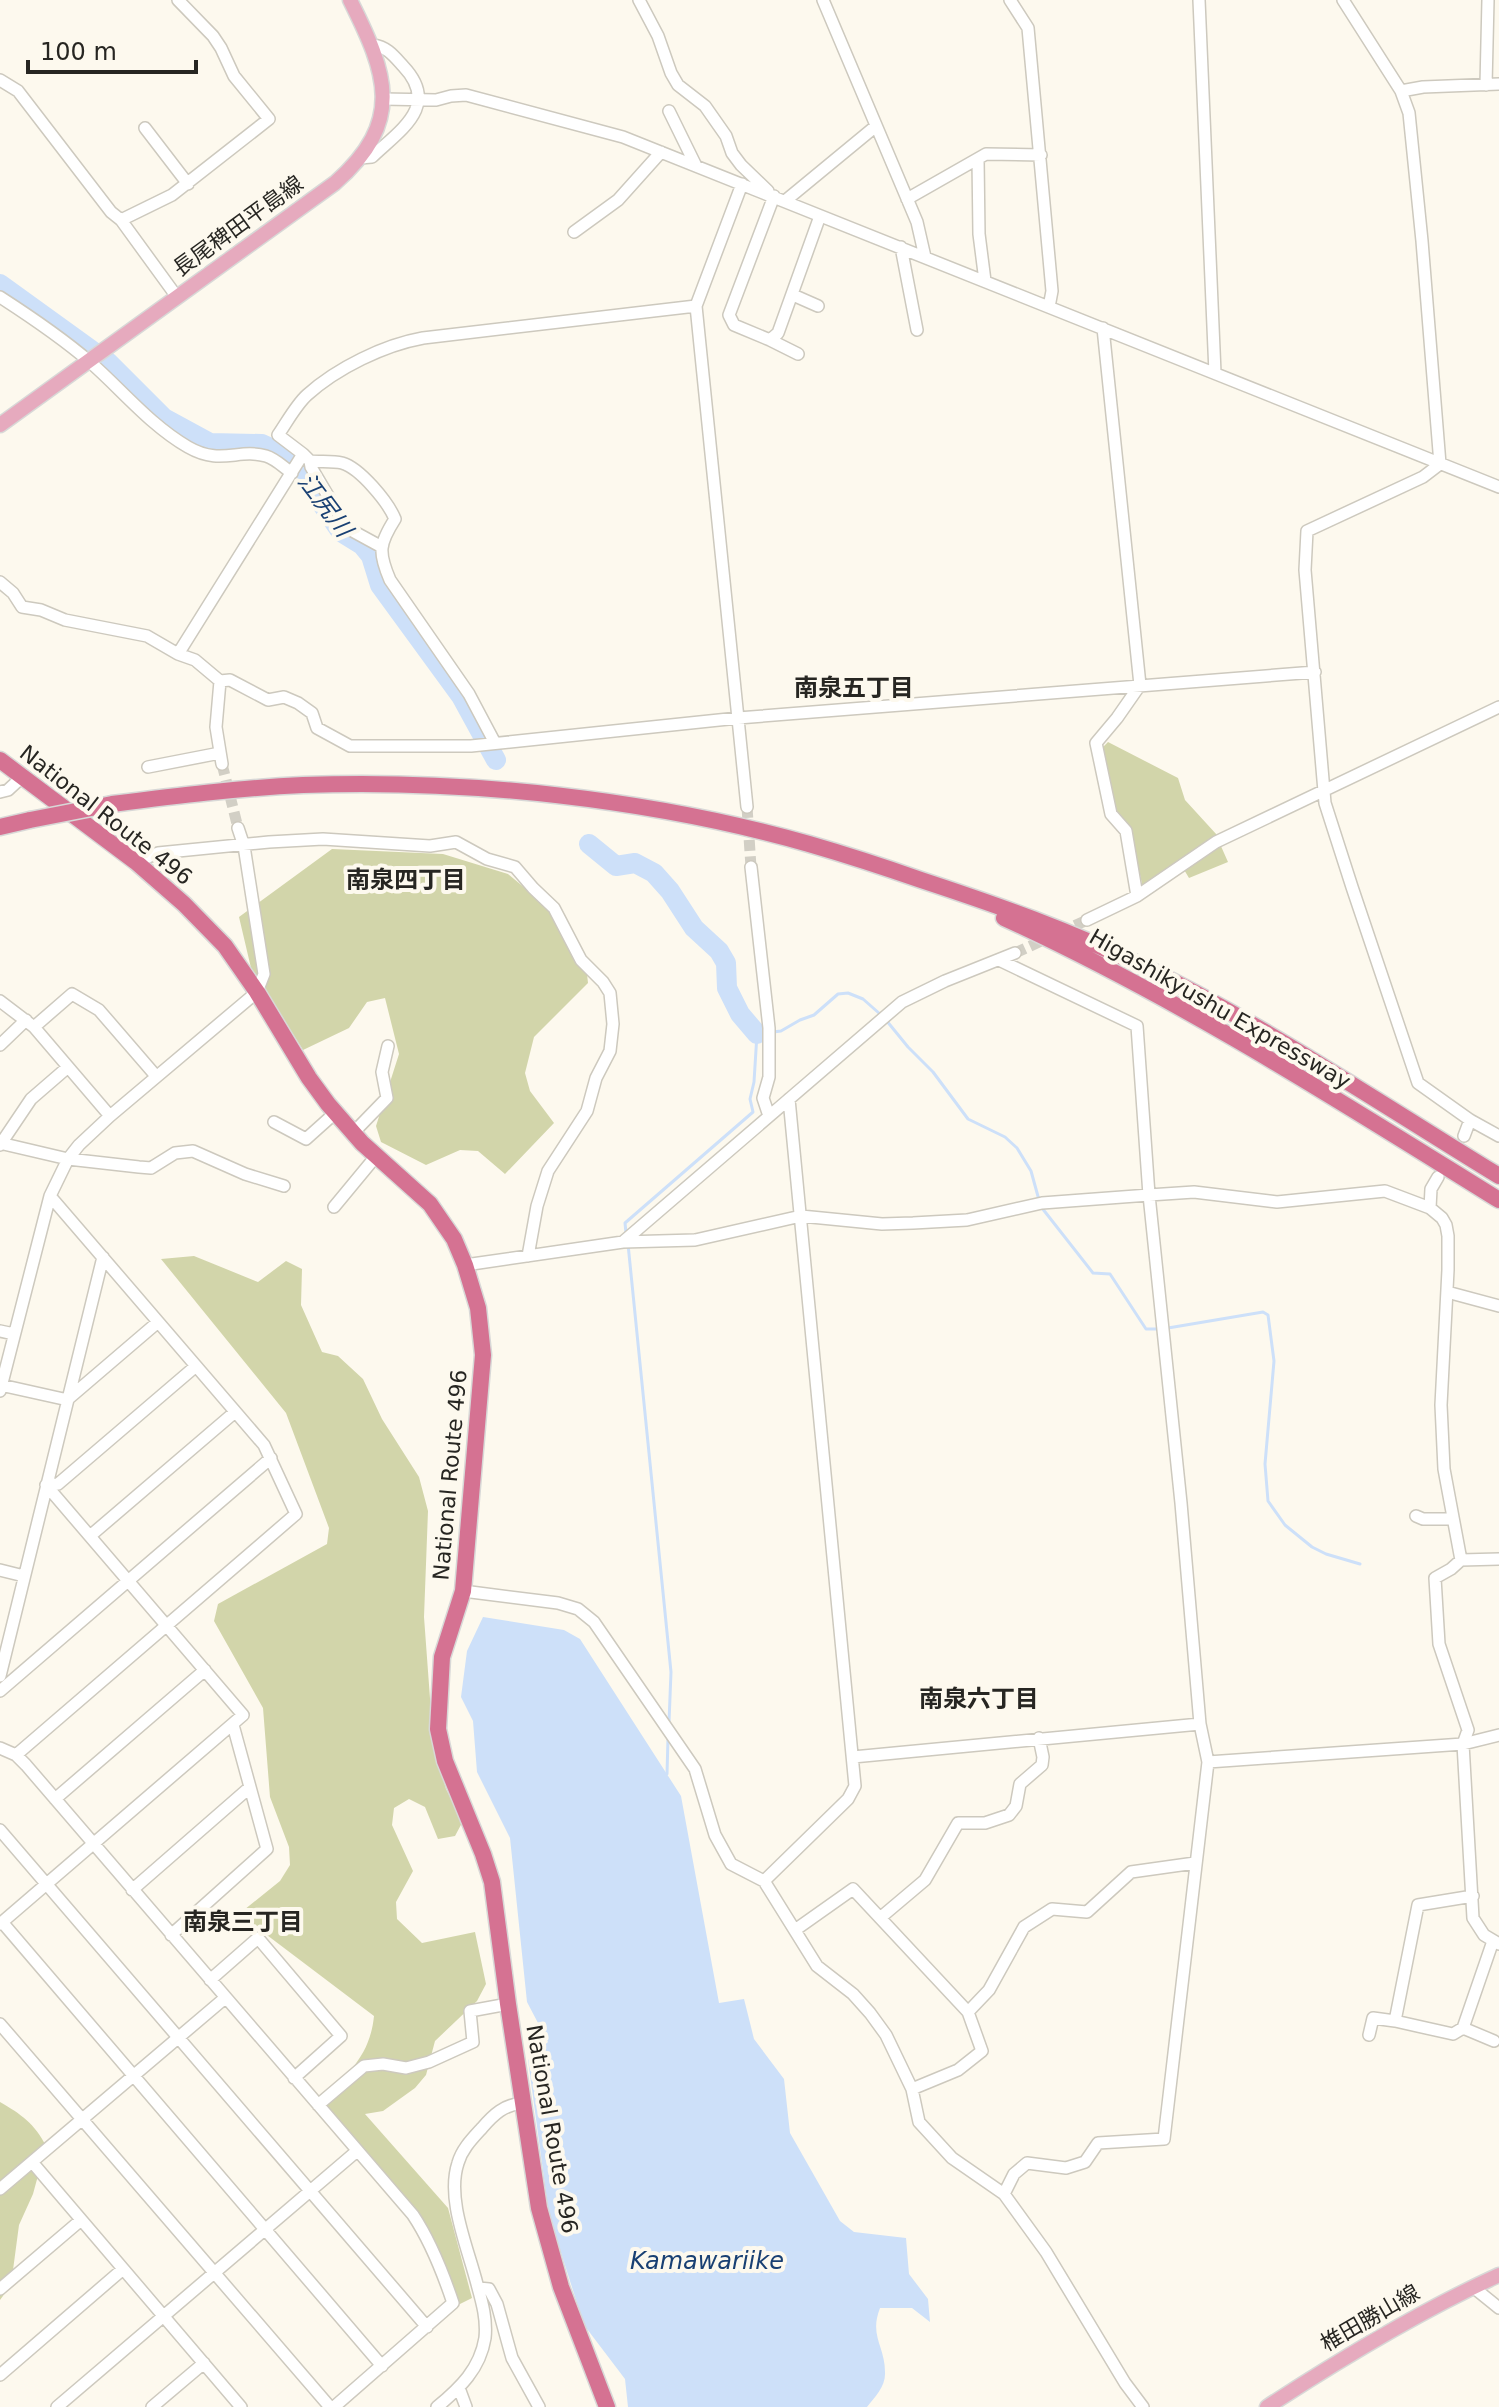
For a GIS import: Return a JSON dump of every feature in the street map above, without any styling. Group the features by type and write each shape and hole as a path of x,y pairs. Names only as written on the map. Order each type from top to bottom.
{"highway":[{"name":"National Route 496","path":"0,760 136,862 184,904 225,946 309,1078 335,1113 430,1204 454,1239 465,1265 478,1308 483,1355 463,1591 442,1657 438,1729 445,1761 492,1882 539,2208 561,2287 607,2407"},
{"name":"Higashikyushu Expressway","path":"0,827 112,804 302,785 445,786 517,792 608,803 736,826 806,843 909,876 1089,941 1167,978 1254,1026 1499,1176"},
{"name":"Higashikyushu Expressway","path":"909,876 1038,934 1183,1010 1499,1200"}],"main road":[{"name":"長尾稗田平島線","path":"0,425 335,183 360,158 378,127 383,82 373,45 350,0"},
{"name":"椎田勝山線","path":"1267,2407 1333,2364 1499,2275"}],"street":[{"path":"121,220 172,195 269,119 234,76 219,43 178,0"},
{"path":"639,0 678,85 705,106 741,165 779,198"},
{"path":"823,0 917,222 925,257"},
{"path":"1010,0 1028,28 1052,291 1049,307"},
{"path":"1199,0 1215,373"},
{"path":"1343,0 1401,91 1409,113 1440,464"},
{"path":"1486,85 1488,0"},
{"path":"360,158 372,157 413,117 419,100 416,84 406,68 384,46 373,45"},
{"path":"0,80 18,91 111,212 121,220 177,297"},
{"path":"1401,91 1423,87 1499,84"},
{"path":"383,99 481,97 623,137 1499,487"},
{"path":"669,111 696,166"},
{"path":"798,354 734,325 729,315 779,198 876,126"},
{"path":"145,128 188,184"},
{"path":"574,232 618,200 661,152"},
{"path":"907,199 986,154 1041,155"},
{"path":"978,159 979,234 985,281"},
{"path":"742,184 696,306 747,807"},
{"path":"770,340 778,333 820,216"},
{"path":"901,247 917,330"},
{"path":"793,295 818,306"},
{"path":"0,297 90,362 148,417 184,444 203,455 262,455 274,459 292,473"},
{"path":"380,546 347,528 307,458 278,435 305,396 331,376 399,343 423,338 696,306"},
{"path":"1103,328 1140,685 1096,743 1111,814 1126,831 1137,896"},
{"path":"178,654 292,473 307,458"},
{"path":"307,458 342,463 356,469 391,509 395,519 380,546 383,565 390,580 469,694 495,743"},
{"path":"1440,464 1423,477 1307,531 1305,570 1325,803 1418,1083 1470,1120 1499,1136"},
{"path":"0,582 13,593 22,607 41,610 65,620 147,636 195,660 220,681 230,680 268,700 284,697 298,703 312,713 317,728 350,746 471,746 738,718 1315,672"},
{"path":"148,767 221,758 216,727 220,681"},
{"path":"1087,920 1137,896 1216,842 1499,707"},
{"path":"0,792 8,790 22,777"},
{"path":"68,1400 1,1388 50,1196 68,1159 79,1145 257,992 264,974 244,846 238,828"},
{"path":"136,862 158,853 323,839 430,846 456,842 487,859 515,867 554,908 581,960 610,993 613,1024 610,1051 596,1078 587,1111 548,1171 537,1206 528,1256"},
{"path":"751,867 769,1028 769,1077 763,1098 769,1116"},
{"path":"623,1242 902,1002 1015,953"},
{"path":"999,960 1137,1026 1149,1195 1200,1724 1208,1762 1164,2139 1098,2143 1085,2162 1066,2168 1027,2163 1014,2174 1004,2194"},
{"path":"0,1045 72,994 99,1010 156,1076"},
{"path":"0,1001 30,1024 110,1116"},
{"path":"353,1133 387,1098 382,1072 388,1046"},
{"path":"68,1067 31,1099 0,1143 68,1159 151,1168 175,1153 193,1151 245,1174 284,1186"},
{"path":"764,1881 852,1794 855,1786 789,1099"},
{"path":"274,1122 306,1139 335,1113"},
{"path":"1464,1136 1470,1120"},
{"path":"334,1207 377,1155"},
{"path":"1430,1208 1431,1189 1438,1177"},
{"path":"465,1265 623,1242 695,1240 801,1216 882,1224 913,1223 967,1220 1042,1203 1149,1195 1194,1192 1277,1202 1385,1191 1430,1208 1446,1225 1447,1292 1441,1405 1444,1469 1461,1560"},
{"path":"16,1755 296,1514 264,1445 50,1196"},
{"path":"0,1676 103,1257"},
{"path":"1447,1292 1499,1306"},
{"path":"68,1400 158,1322"},
{"path":"0,1331 14,1334"},
{"path":"46,1485 58,1484 196,1366"},
{"path":"90,1536 235,1412"},
{"path":"0,1691 271,1458"},
{"path":"46,1485 243,1715 1,1923 382,2366"},
{"path":"1416,1516 1423,1519 1453,1519"},
{"path":"1369,2035 1373,2018 1453,2034 1463,2028 1496,1942 1484,1935 1473,1918 1463,1744 1468,1730 1439,1644 1435,1578 1461,1560 1499,1559"},
{"path":"0,1570 24,1576"},
{"path":"463,1591 558,1603 578,1609 594,1622 695,1769 715,1835 731,1864 764,1881 817,1966 853,1994 870,2013 886,2035 912,2089 919,2122 952,2158 1004,2194 1046,2252 1125,2383 1143,2407"},
{"path":"55,1799 205,1670"},
{"path":"853,1757 1200,1724"},
{"path":"171,1935 267,1849 233,1725"},
{"path":"1208,1762 1463,1744 1499,1735"},
{"path":"880,1918 925,1880 958,1823 985,1823 1014,1811 1020,1784 1042,1765 1039,1738"},
{"path":"0,1748 16,1755 55,1799 413,2215 443,2273 453,2303 332,2407 0,2024"},
{"path":"132,1890 249,1788"},
{"path":"2,1838 47,1884 427,2327"},
{"path":"968,2012 989,1990 1024,1927 1052,1909 1087,1912 1131,1872 1195,1863"},
{"path":"795,1930 853,1889 968,2012 982,2051 958,2070 912,2089"},
{"path":"1395,2021 1418,1905 1473,1896"},
{"path":"210,1980 258,1938 269,1950 341,2036 294,2078"},
{"path":"0,2189 225,1998"},
{"path":"318,2105 364,2066 383,2064 406,2068 429,2062 473,2042 470,2011 508,2004"},
{"path":"1463,2028 1494,2041"},
{"path":"437,2407 459,2388 476,2365 484,2340 486,2317 455,2200 454,2181 458,2163 467,2144 493,2116 510,2105 522,2103"},
{"path":"57,2407 70,2403 163,2316 357,2151"},
{"path":"32,2162 241,2407"},
{"path":"0,2289 81,2220"},
{"path":"0,2375 123,2269"},
{"path":"1473,2287 1499,2308"},
{"path":"479,2288 489,2289 497,2304 512,2358 539,2407"},
{"path":"152,2407 204,2363"},
{"path":"459,2388 466,2407"}],"green space":[{"path":"1108,742 1178,778 1185,800 1217,835 1143,888 1129,827 1116,811 1102,748"},
{"path":"1220,844 1228,862 1189,878 1183,868"},
{"path":"332,849 443,854 508,874 549,908 586,965 588,983 534,1037 525,1073 530,1091 554,1123 505,1174 478,1151 460,1150 426,1165 381,1142 376,1126 399,1054 385,998 367,1002 349,1028 303,1050 251,968 239,917"},
{"path":"194,1256 258,1282 286,1261 302,1269 301,1305 322,1352 338,1356 363,1379 382,1419 419,1477 428,1511 424,1617 433,1739 446,1789 463,1821 455,1836 438,1839 425,1807 409,1799 394,1808 392,1825 413,1871 396,1902 397,1919 422,1943 475,1932 486,1984 477,2001 435,2041 426,2075 415,2088 383,2111 365,2114 448,2208 472,2298 460,2304 427,2227 322,2101 363,2053 374,2016 239,1914 280,1881 290,1865 289,1847 270,1797 263,1708 214,1621 218,1604 327,1544 329,1528 286,1413 161,1259"},
{"path":"0,2102 27,2120 46,2146 33,2194 19,2225 11,2285 0,2300"}],"water":[{"name":"Kamawariike","path":"483,1617 564,1630 580,1639 681,1796 719,2003 744,1999 754,2039 784,2079 790,2133 840,2221 854,2232 906,2238 909,2274 928,2299 930,2322 912,2308 880,2308 876,2326 885,2377 867,2407 628,2407 625,2379 584,2325 549,2215 528,2060 548,2042 527,2002 510,1838 477,1772 473,1721 461,1697 467,1651"}],"waterway":[{"name":"江尻川","path":"0,284 108,362 164,418 210,443 262,444 290,457 306,473 313,491 341,532 362,545 371,556 380,585 461,696 496,760"},
{"name":"江尻川","path":"589,844 616,866 635,863 654,873 670,891 694,928 719,951 726,963 727,988 740,1014 757,1034"},
{"path":"626,1233 625,1223 753,1112 750,1099 757,1034 781,1031 814,1015 838,994 848,993 863,999 880,1014"},
{"path":"886,1020 933,1072 968,1119 1005,1137 1017,1148 1031,1171 1039,1200"},
{"path":"1042,1208 1093,1273 1110,1274 1146,1329 1160,1329"},
{"path":"628,1244 671,1672 669,1722"},
{"path":"1168,1328 1263,1312 1268,1315 1274,1361 1265,1464 1268,1501 1285,1525 1312,1547 1360,1564"},
{"path":"667,1774 668,1738"}],"tunnel":[{"path":"222,764 238,828"},
{"path":"747,807 751,867"},
{"path":"1015,953 1087,920"}],"district":[{"name":"南泉五丁目","path":"854,688"},
{"name":"南泉四丁目","path":"406,880"},
{"name":"南泉六丁目","path":"979,1699"},
{"name":"南泉三丁目","path":"243,1922"}]}
